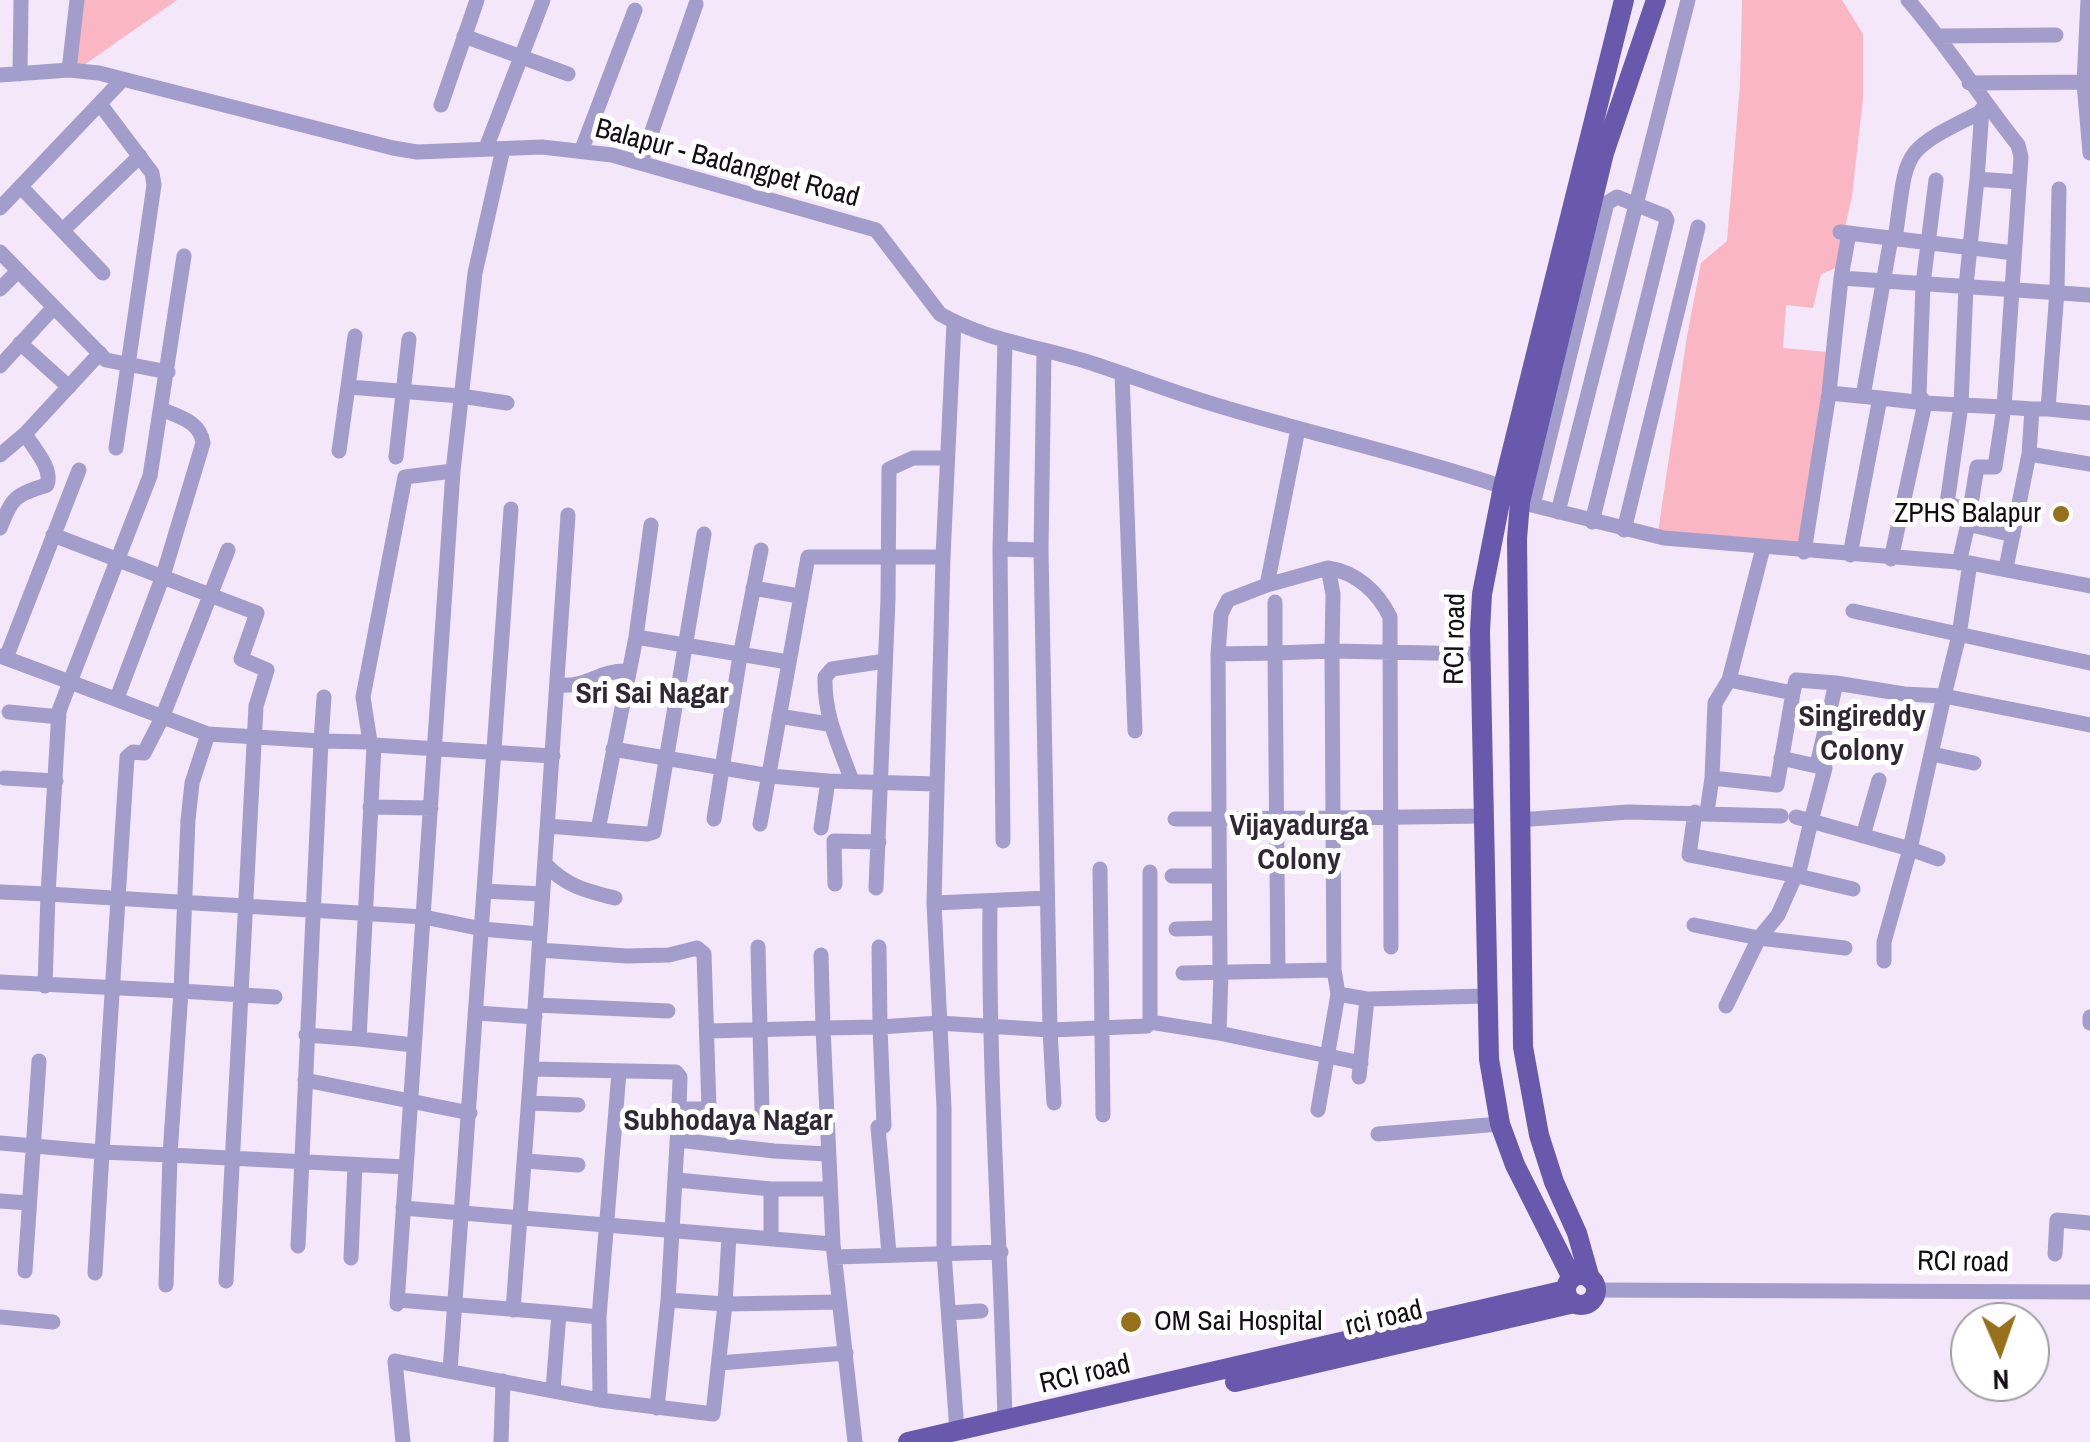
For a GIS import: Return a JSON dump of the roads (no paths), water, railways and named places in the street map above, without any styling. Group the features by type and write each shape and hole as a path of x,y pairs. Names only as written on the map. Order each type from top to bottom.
{"main road":[{"name":"RCI road","path":"908,1442 965,1437 1005,1422 1048,1419 1580,1288 1534,1206 1500,1124 1489,1059 1482,594 1503,487 1624,0"},
{"path":"1580,1288 1570,1214 1554,1182 1530,1092 1523,1047 1516,570 1526,504 1604,154 1656,0"},
{"path":"1482,693 1502,690 1517,682"},
{"path":"1482,693 1504,694 1517,704"},
{"name":"rci road","path":"965,1437 1048,1419"}],"street":[{"path":"20,0 20,74"},
{"path":"68,70 77,0"},
{"path":"441,104 477,0"},
{"path":"542,0 495,148 475,272 453,471 398,1302 598,1317"},
{"path":"1558,512 1688,0"},
{"path":"1884,961 1884,942 1910,849 1959,634 1977,468 1995,467 2004,407 2020,150 1982,106 1939,36 1908,0"},
{"path":"2088,0 2090,153"},
{"path":"641,162 696,4"},
{"path":"582,150 635,10"},
{"path":"1939,36 2056,35"},
{"path":"464,36 568,74"},
{"name":"Balapur - Badangpet Road","path":"0,75 99,72 417,152 495,148 582,150 641,162 876,230 940,314 954,322 1503,487"},
{"path":"0,208 122,79"},
{"path":"1969,82 2087,82"},
{"path":"100,104 152,173 154,205 116,448"},
{"path":"1982,106 1966,286 1961,405 1947,504 2013,535"},
{"path":"1850,555 1906,163 1926,140 1982,106"},
{"path":"63,230 140,156"},
{"path":"1977,179 2019,182"},
{"path":"1925,403 1919,396 1923,284 1936,180"},
{"path":"21,188 104,273"},
{"path":"2006,568 2040,409 2057,291 2058,189"},
{"path":"1592,522 1667,220 1617,197 1607,202 1526,504 1558,512 1592,522 1624,530 1664,538 1964,563 2090,586"},
{"path":"1624,530 1698,227"},
{"path":"1804,552 1829,392 1844,232 2014,253"},
{"path":"1628,240 1660,251"},
{"path":"0,252 106,360 168,372"},
{"path":"45,986 58,716 150,476 184,256"},
{"path":"0,289 18,271"},
{"path":"1841,278 2090,294"},
{"path":"0,366 54,306"},
{"path":"954,322 934,903 944,1108 944,1253 965,1437"},
{"path":"338,451 355,336"},
{"path":"396,457 409,339"},
{"path":"1003,841 1000,550 1005,340"},
{"path":"20,343 69,386"},
{"path":"1044,351 1041,550 1054,1103"},
{"path":"0,455 100,354"},
{"path":"1122,374 1135,731"},
{"path":"349,387 506,403"},
{"path":"1829,392 1925,403 2090,413"},
{"path":"1891,559 1925,403"},
{"path":"117,698 163,576 203,443 202,432 194,424 161,409"},
{"path":"1267,584 1298,428"},
{"path":"0,528 12,499 50,480 25,434"},
{"path":"2028,454 2090,464"},
{"path":"876,888 889,470 913,458 947,458"},
{"path":"79,470 3,657 208,734 552,756"},
{"path":"359,1039 372,743 363,697 405,477 453,471"},
{"path":"50,480 71,489"},
{"path":"450,1371 511,509"},
{"path":"514,1310 560,685 568,514"},
{"path":"598,830 636,637 651,524"},
{"path":"548,826 652,834 704,534"},
{"path":"53,535 257,613 241,659 267,670 256,706 226,1282"},
{"path":"1763,548 1729,680 1715,703 1712,778 1690,855 1853,890"},
{"path":"95,1273 127,756 144,753 162,718 228,550"},
{"path":"714,819 761,550"},
{"path":"1000,550 1041,550"},
{"path":"760,824 808,557 943,557"},
{"path":"1318,1110 1338,994 1334,970 1333,594 1328,568"},
{"path":"1219,1032 1218,654 1223,606 1228,600 1267,584 1328,568 1356,577 1384,603 1390,617 1392,947"},
{"path":"754,588 799,596"},
{"path":"1275,602 1278,972"},
{"path":"1853,611 2090,663"},
{"path":"636,637 788,662"},
{"path":"1218,654 1481,654"},
{"path":"852,781 828,724 825,677 832,669 885,661"},
{"path":"560,685 581,686 606,670 628,670"},
{"path":"1729,680 1794,693"},
{"path":"1712,778 1776,785 1796,680 1944,696 2090,725"},
{"path":"1817,765 1836,682"},
{"path":"298,1246 324,697"},
{"path":"9,712 58,716"},
{"path":"780,716 828,724"},
{"path":"166,1285 192,783 208,734"},
{"path":"613,749 770,776 938,784"},
{"path":"1932,754 1974,764"},
{"path":"1726,1006 1759,938 1778,915 1790,885 1798,876 1796,818 1825,768 1782,758"},
{"path":"4,778 56,781"},
{"path":"1863,836 1879,780"},
{"path":"821,828 828,781"},
{"path":"370,807 430,808"},
{"path":"1518,820 1628,812 1796,818 1938,859"},
{"path":"1175,820 1485,816"},
{"path":"835,884 834,842 879,842"},
{"path":"545,864 561,880 581,890 615,898"},
{"path":"1100,869 1103,1115"},
{"path":"708,1030 938,1023 1050,1030 1147,1026 1150,872"},
{"path":"1172,876 1218,876"},
{"path":"484,891 542,894"},
{"path":"0,892 424,917 627,956 697,948 704,954 709,1109 679,1109"},
{"path":"934,903 1047,898"},
{"path":"990,901 989,1027 1005,1422"},
{"path":"1694,925 1759,938 1845,948"},
{"path":"1176,929 1219,928"},
{"path":"879,946 884,1126 878,1127 878,1143 888,1254"},
{"path":"758,947 762,1111"},
{"path":"822,955 827,1154 855,1442"},
{"path":"1183,974 1334,970"},
{"path":"0,982 275,996"},
{"path":"1338,994 1367,1000 1487,996"},
{"path":"1150,1022 1328,1054 1360,1070 1367,1000"},
{"path":"476,1013 668,1011"},
{"path":"306,1034 414,1045"},
{"path":"26,1270 39,1062"},
{"path":"532,1069 679,1074 674,1231 657,1408"},
{"path":"600,1400 598,1317 619,1072"},
{"path":"306,1080 470,1112"},
{"path":"530,1103 578,1105"},
{"path":"1378,1134 1500,1124"},
{"path":"678,1140 827,1154"},
{"path":"0,1142 102,1152 406,1167"},
{"path":"526,1161 578,1165"},
{"path":"351,1258 355,1166"},
{"path":"677,1180 771,1189 830,1189"},
{"path":"771,1189 771,1239"},
{"path":"0,1201 28,1203"},
{"path":"404,1208 771,1239 888,1254 1001,1252"},
{"path":"2055,1254 2058,1220 2090,1223"},
{"path":"402,1442 395,1361 600,1400 713,1414 726,1304 729,1236"},
{"name":"RCI road","path":"1580,1288 2090,1292"},
{"path":"668,1300 726,1304 839,1302"},
{"path":"948,1313 981,1311"},
{"path":"553,1390 559,1313"},
{"path":"0,1316 52,1322"},
{"path":"719,1362 846,1354"},
{"path":"501,1442 503,1381"}],"place":[{"name":"ZPHS Balapur","path":"2061,514"},
{"name":"OM Sai Hospital","path":"1131,1322"}],"district":[{"name":"Sri Sai Nagar","path":"652,695"},
{"name":"Singireddy Colony","path":"1862,735"},
{"name":"Vijayadurga Colony","path":"1299,844"},
{"name":"Subhodaya Nagar","path":"728,1122"}]}
